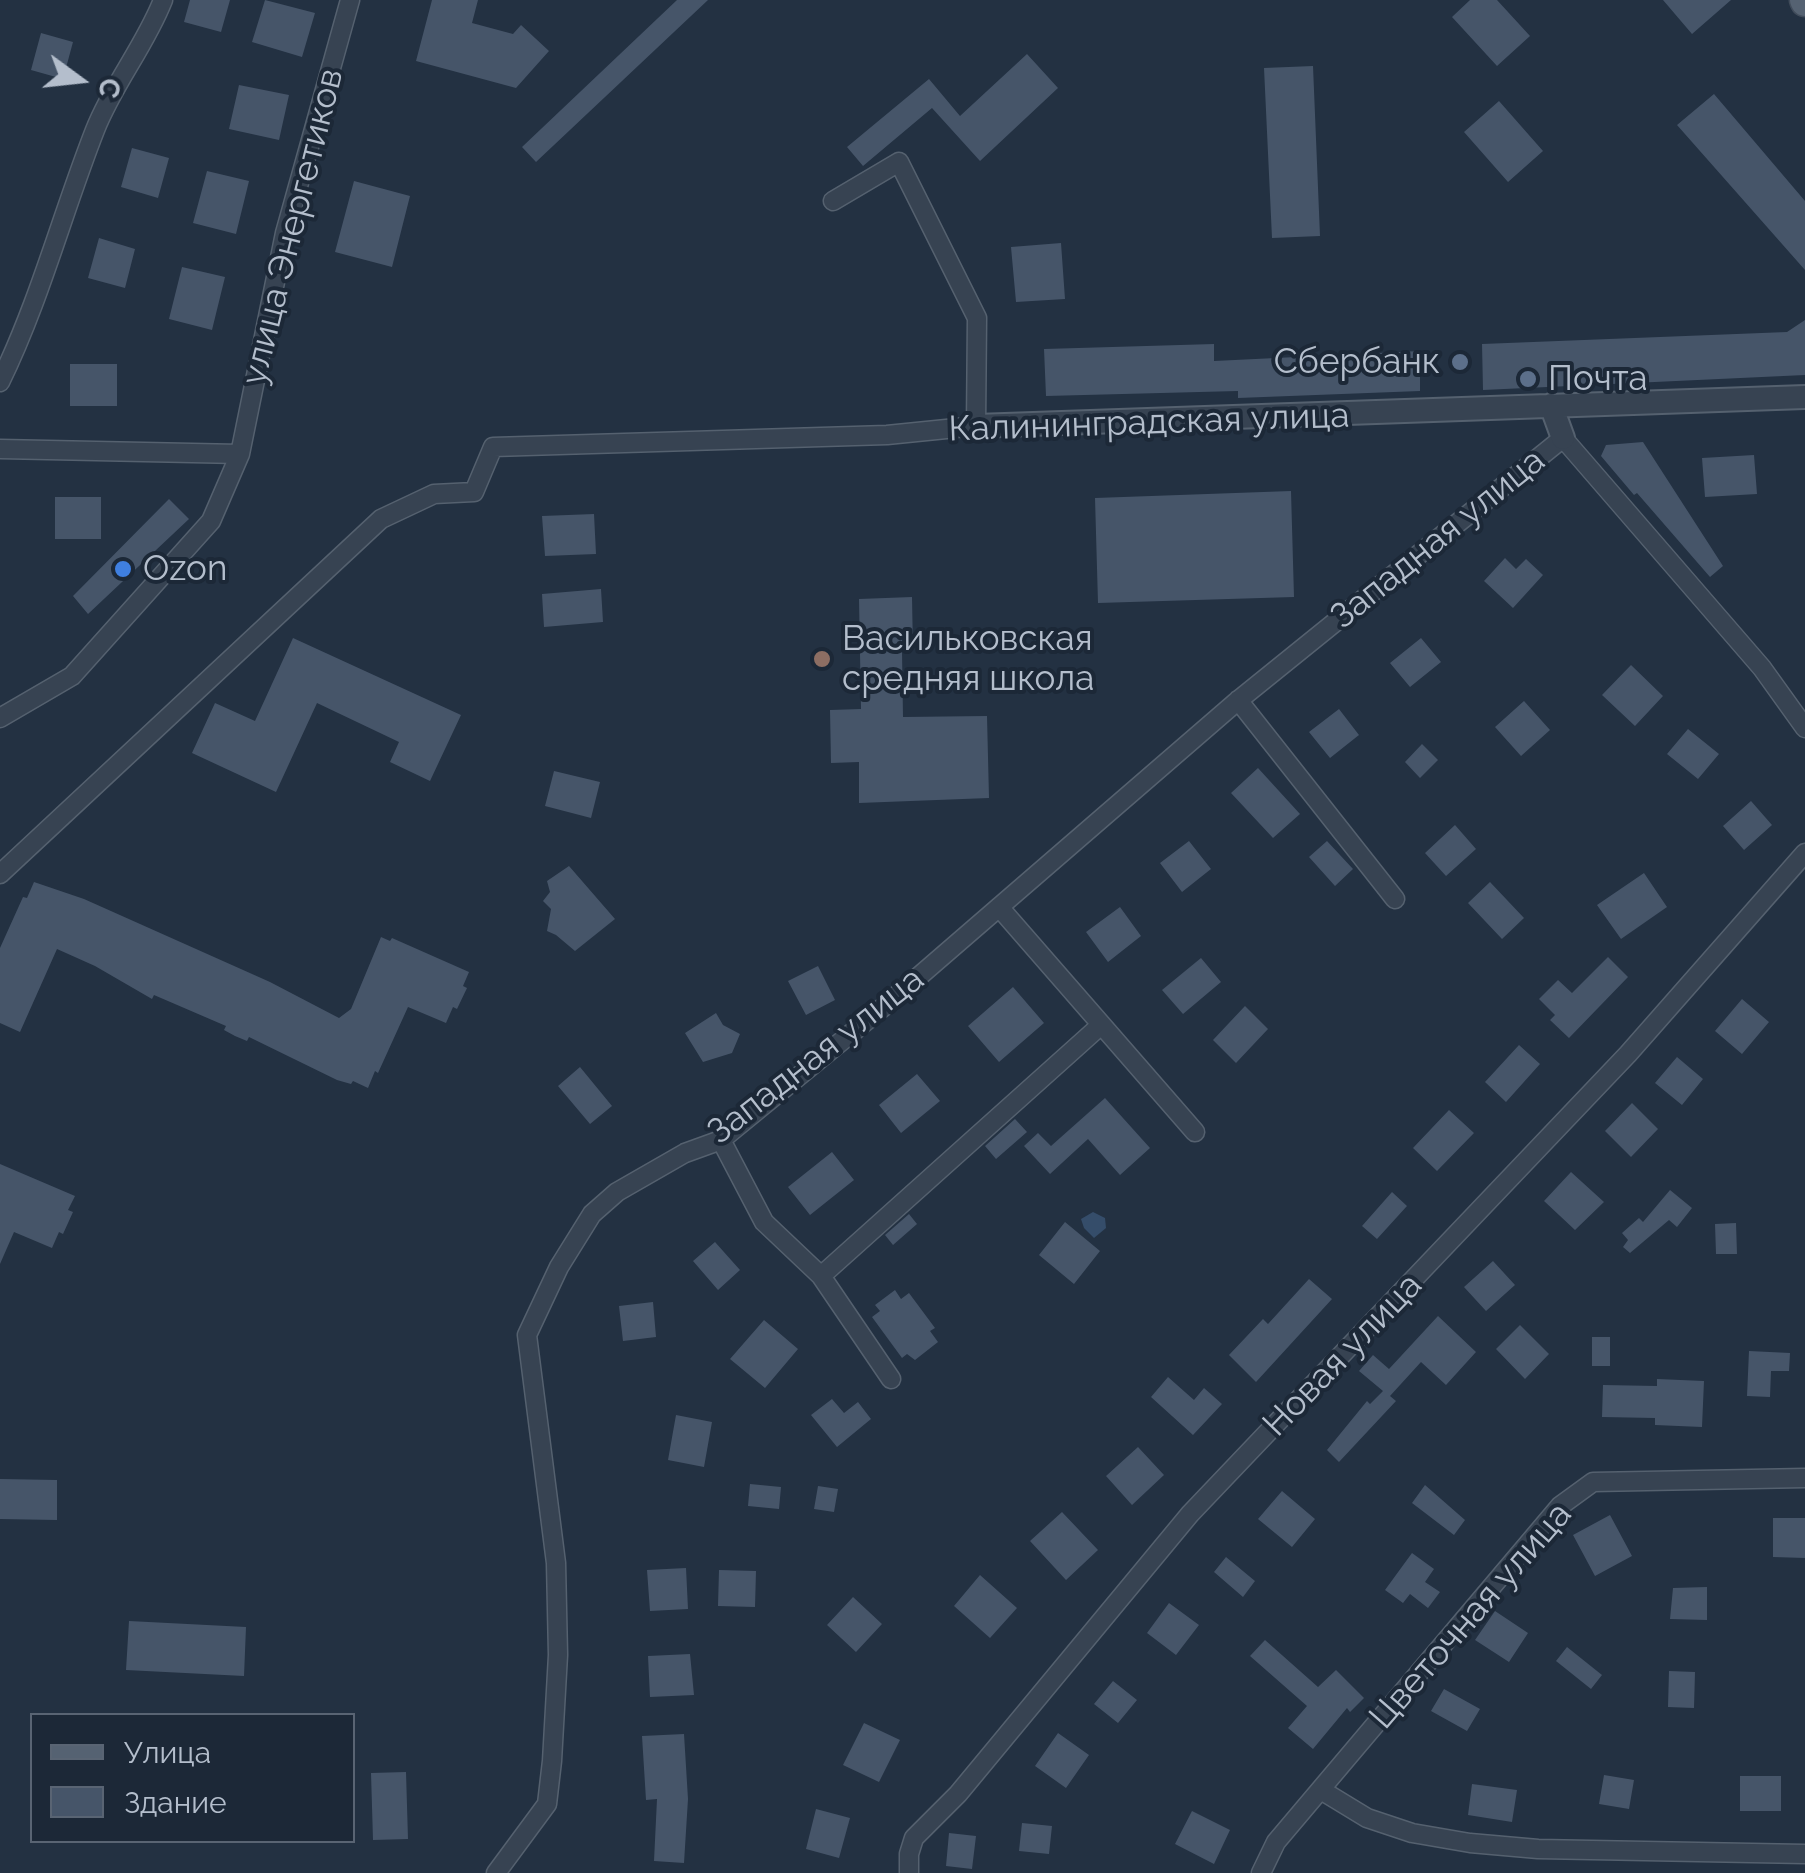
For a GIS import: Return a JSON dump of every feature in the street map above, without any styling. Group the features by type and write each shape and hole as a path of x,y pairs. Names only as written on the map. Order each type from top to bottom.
{"street":[{"path":"0,382 28,324 96,126 154,24 163,0"},
{"name":"улица Энергетиков","path":"0,718 72,676 210,522 240,454 285,233 350,0"},
{"path":"833,201 900,162 978,318 976,426"},
{"name":"Калининградская улица","path":"0,874 381,519 434,494 474,492 493,446 887,435 976,426 1805,398"},
{"path":"1550,404 1563,438 1762,668 1805,728"},
{"name":"Западная улица","path":"496,1873 547,1804 558,1655 556,1563 526,1336 558,1266 592,1214 617,1192 685,1153 721,1140 1238,700 1563,438"},
{"path":"0,448 240,454"},
{"path":"1238,700 1396,899"},
{"name":"Новая улица","path":"910,1873 909,1854 914,1838 958,1794 1190,1514 1628,1054 1805,853"},
{"path":"999,907 1195,1132"},
{"path":"821,1276 1101,1025"},
{"path":"721,1140 764,1222 821,1276 891,1379"},
{"name":"Цветочная улица","path":"1261,1873 1276,1842 1560,1506 1594,1482 1805,1478"},
{"path":"1321,1790 1366,1818 1412,1833 1470,1843 1538,1849 1805,1854"}],"water":[{"path":"1093,1212 1105,1218 1106,1228 1094,1238 1081,1219"}],"building":[{"path":"190,0 230,0 221,32 184,22"},
{"path":"265,0 315,13 302,57 252,42"},
{"path":"432,0 478,0 472,23 513,34 521,25 549,51 516,88 416,61"},
{"path":"677,0 708,0 536,162 522,147"},
{"path":"1470,0 1497,0 1530,36 1497,66 1452,17"},
{"path":"1663,0 1731,0 1692,34"},
{"path":"41,33 73,42 63,79 31,70"},
{"path":"1027,54 1058,88 980,161 932,108 863,166 847,147 929,79 960,116"},
{"path":"1313,66 1320,236 1272,238 1264,68"},
{"path":"239,85 289,95 279,140 229,129"},
{"path":"1714,94 1805,201 1805,270 1677,125"},
{"path":"1499,101 1543,151 1508,182 1464,132"},
{"path":"132,148 169,158 158,198 121,187"},
{"path":"207,171 249,181 236,234 193,223"},
{"path":"354,181 410,196 392,267 335,252"},
{"path":"99,238 135,249 125,288 88,278"},
{"path":"1061,243 1065,299 1016,302 1011,247"},
{"path":"182,267 225,277 212,330 169,319"},
{"path":"1805,320 1805,375 1483,390 1482,344 1787,332"},
{"path":"1214,344 1214,361 1420,351 1420,391 1238,398 1238,391 1046,396 1044,349"},
{"path":"70,364 117,364 117,406 70,406"},
{"path":"1643,442 1723,566 1710,577 1601,456 1606,445"},
{"path":"1754,455 1757,494 1705,497 1702,458"},
{"path":"1291,491 1294,597 1098,603 1095,498"},
{"path":"55,497 101,497 101,539 55,539"},
{"path":"169,499 189,519 88,614 73,596"},
{"path":"594,514 596,554 545,556 542,516"},
{"path":"1505,558 1516,569 1526,559 1543,575 1513,608 1484,581"},
{"path":"601,589 603,622 544,627 542,594"},
{"path":"912,597 913,650 902,651 903,717 987,716 989,798 859,803 859,762 831,763 830,710 861,709 859,599"},
{"path":"293,638 461,715 430,781 390,762 399,742 317,703 276,792 192,753 215,703 255,721"},
{"path":"1421,638 1441,662 1410,687 1390,663"},
{"path":"1631,665 1663,696 1635,726 1602,695"},
{"path":"1524,701 1550,730 1521,756 1495,727"},
{"path":"1339,709 1359,735 1330,758 1309,732"},
{"path":"1688,729 1719,754 1698,779 1667,754"},
{"path":"1422,744 1438,760 1420,778 1405,762"},
{"path":"1258,768 1300,814 1273,838 1231,793"},
{"path":"554,771 600,782 591,818 545,806"},
{"path":"1751,801 1772,825 1744,850 1723,826"},
{"path":"1455,825 1476,849 1446,876 1425,853"},
{"path":"1189,841 1211,869 1182,892 1160,863"},
{"path":"1327,841 1353,869 1335,886 1309,857"},
{"path":"569,866 615,919 575,951 547,931 551,909 543,901 550,892 547,881"},
{"path":"1644,873 1667,907 1621,939 1597,905"},
{"path":"34,882 84,899 270,982 339,1018 351,1009 381,937 390,941 392,938 469,972 463,986 467,988 446,1023 408,1007 368,1088 353,1081 351,1084 337,1080 249,1037 247,1041 235,1036 224,1030 226,1026 154,995 152,999 57,949 20,1032 0,1023 0,948"},
{"path":"1490,882 1524,918 1502,939 1468,903"},
{"path":"1120,907 1141,936 1108,962 1086,932"},
{"path":"1608,957 1628,977 1569,1038 1550,1020 1555,1015 1539,999 1558,980 1572,993"},
{"path":"1201,958 1221,982 1183,1014 1162,990"},
{"path":"818,966 835,1000 806,1015 788,981"},
{"path":"1013,987 1044,1023 999,1062 968,1026"},
{"path":"1742,999 1769,1022 1742,1054 1715,1031"},
{"path":"1245,1006 1268,1029 1236,1063 1213,1040"},
{"path":"716,1013 723,1025 740,1034 732,1053 703,1062 685,1033"},
{"path":"1519,1045 1540,1064 1506,1102 1485,1082"},
{"path":"1677,1057 1703,1079 1682,1105 1655,1083"},
{"path":"580,1067 612,1106 590,1124 558,1086"},
{"path":"917,1074 940,1101 901,1133 879,1105"},
{"path":"1105,1098 1150,1148 1120,1175 1088,1139 1050,1174 1024,1146 1038,1133 1051,1146"},
{"path":"1632,1103 1658,1129 1631,1157 1605,1131"},
{"path":"1449,1110 1474,1133 1437,1171 1413,1148"},
{"path":"1015,1119 1027,1132 996,1159 985,1146"},
{"path":"832,1152 854,1180 810,1215 788,1187"},
{"path":"0,1164 75,1196 68,1210 73,1212 52,1248 14,1232 0,1264"},
{"path":"1571,1172 1604,1202 1575,1230 1544,1201"},
{"path":"1670,1190 1692,1208 1677,1227 1669,1220 1630,1253 1623,1247 1628,1240 1622,1233 1639,1218 1643,1222"},
{"path":"1392,1192 1407,1206 1377,1239 1362,1226"},
{"path":"909,1214 917,1224 893,1245 885,1235"},
{"path":"1065,1222 1100,1251 1074,1284 1039,1255"},
{"path":"1736,1223 1737,1254 1716,1254 1715,1224"},
{"path":"715,1242 740,1270 718,1290 693,1261"},
{"path":"1493,1261 1515,1285 1486,1311 1464,1287"},
{"path":"1309,1279 1332,1299 1256,1382 1229,1355 1263,1319 1268,1324"},
{"path":"895,1290 901,1299 909,1293 935,1328 930,1331 938,1342 915,1360 907,1354 902,1358 872,1317 880,1311 875,1305"},
{"path":"653,1302 656,1337 623,1341 619,1306"},
{"path":"1438,1316 1476,1352 1446,1385 1421,1362 1390,1396 1396,1401 1339,1462 1327,1450 1367,1401 1370,1404 1383,1391 1359,1371 1373,1355 1389,1369"},
{"path":"764,1320 798,1349 765,1388 730,1359"},
{"path":"1520,1325 1549,1354 1525,1379 1496,1349"},
{"path":"1592,1337 1610,1337 1610,1366 1592,1366"},
{"path":"1749,1351 1790,1353 1789,1371 1771,1371 1770,1397 1747,1396"},
{"path":"1168,1377 1194,1400 1204,1388 1222,1404 1193,1435 1151,1397"},
{"path":"1657,1379 1704,1381 1702,1427 1655,1425 1655,1418 1602,1417 1603,1385 1657,1386"},
{"path":"832,1399 844,1413 858,1402 871,1419 837,1447 811,1415"},
{"path":"676,1415 712,1422 704,1467 668,1460"},
{"path":"1138,1447 1164,1475 1132,1505 1106,1476"},
{"path":"0,1479 57,1480 57,1520 0,1519"},
{"path":"750,1484 781,1487 779,1509 748,1506"},
{"path":"1425,1485 1465,1520 1454,1535 1412,1503"},
{"path":"818,1486 838,1489 834,1512 814,1509"},
{"path":"1282,1491 1315,1519 1292,1547 1258,1519"},
{"path":"1062,1512 1098,1550 1066,1580 1030,1541"},
{"path":"1610,1515 1632,1556 1595,1576 1573,1535"},
{"path":"1773,1518 1805,1518 1805,1558 1773,1557"},
{"path":"1412,1553 1434,1569 1425,1582 1440,1592 1428,1608 1410,1594 1403,1603 1385,1590"},
{"path":"1226,1557 1255,1581 1243,1597 1214,1572"},
{"path":"686,1568 688,1609 650,1611 647,1570"},
{"path":"719,1570 756,1571 755,1607 718,1606"},
{"path":"980,1575 1017,1608 990,1638 954,1606"},
{"path":"1707,1587 1707,1620 1670,1619 1673,1588"},
{"path":"853,1597 882,1624 856,1652 827,1625"},
{"path":"1169,1603 1199,1625 1176,1655 1147,1633"},
{"path":"1495,1611 1528,1633 1509,1662 1475,1640"},
{"path":"129,1621 246,1627 244,1676 126,1670"},
{"path":"1265,1640 1318,1687 1336,1670 1364,1698 1350,1712 1347,1708 1313,1749 1288,1728 1307,1706 1250,1656"},
{"path":"1567,1647 1602,1675 1591,1689 1556,1661"},
{"path":"690,1654 694,1695 650,1697 648,1656"},
{"path":"1669,1671 1695,1672 1694,1708 1668,1707"},
{"path":"1113,1681 1137,1700 1118,1723 1094,1704"},
{"path":"1444,1689 1480,1709 1467,1731 1431,1711"},
{"path":"864,1723 900,1740 879,1782 843,1765"},
{"path":"1058,1733 1089,1755 1066,1788 1035,1766"},
{"path":"684,1734 688,1799 684,1863 654,1861 657,1799 646,1800 642,1736"},
{"path":"406,1772 408,1839 373,1840 371,1773"},
{"path":"1604,1775 1634,1780 1629,1809 1599,1804"},
{"path":"1740,1776 1781,1776 1781,1811 1740,1811"},
{"path":"1472,1784 1517,1790 1512,1822 1468,1815"},
{"path":"816,1809 850,1818 839,1858 806,1849"},
{"path":"1192,1811 1230,1830 1214,1864 1175,1844"},
{"path":"1022,1823 1052,1826 1049,1854 1019,1851"},
{"path":"949,1833 976,1836 972,1869 946,1866"}],"place":[{"name":"Сбербанк","path":"1460,362"},
{"name":"Почта","path":"1528,379"},
{"name":"Ozon","path":"123,569"},
{"name":"Васильковская средняя школа","path":"822,659"}]}
